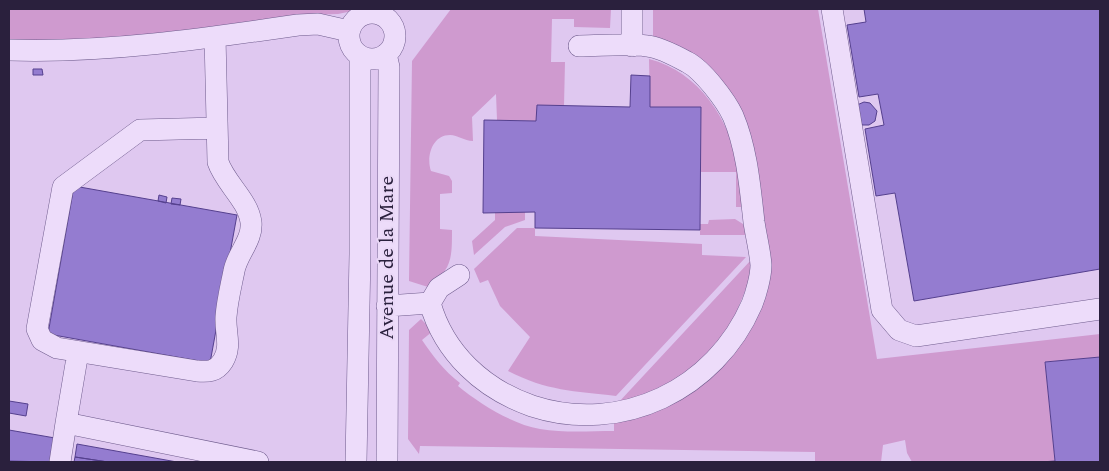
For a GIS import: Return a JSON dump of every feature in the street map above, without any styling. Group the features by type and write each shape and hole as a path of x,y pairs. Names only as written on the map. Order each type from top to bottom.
{"street":[{"path":"632,9 632,46"},
{"path":"832,9 882,310 899,330 916,336 1100,309"},
{"path":"388,12 395,33 393,47 386,54 375,60 360,57 350,45 349,31 357,18 367,13 388,12"},
{"path":"9,50 84,49 209,38 298,25 318,24 349,31"},
{"path":"209,38 210,128 220,168 247,210 251,230 234,270 226,315 229,344 222,362 216,370 208,372 78,352 48,345 42,340 37,329 63,187 140,130 210,128"},
{"path":"459,275 439,288 430,303 434,318 467,369 488,386 512,399 560,414 610,414 640,407 670,394 700,375 720,356 753,303 761,267 746,159 733,116 717,90 690,63 648,46 579,46"},
{"name":"Avenue de la Mare","path":"386,54 389,66 387,462"},
{"name":"Avenue de la Mare","path":"356,462 360,254 360,57"},
{"path":"387,306 430,303"},
{"path":"60,462 78,352"},
{"path":"66,423 258,462"}],"shaded area":[{"path":"9,9 362,9 338,14 311,15 162,35 73,41 9,42"},
{"path":"451,9 611,9 610,28 574,27 574,19 552,19 551,62 565,62 564,106 536,121 497,120 496,94 472,117 473,141 450,135 444,136 435,143 429,159 431,171 449,176 452,181 452,193 440,194 440,229 452,230 452,249 446,269 428,287 409,281 412,61"},
{"path":"653,9 818,9 877,359 1100,334 1100,357 1045,362 1055,461 912,462 907,453 905,440 883,445 881,462 815,462 815,452 420,446 419,454 408,439 409,330 421,319 433,331 422,340 449,373 460,383 458,386 476,400 518,423 540,429 614,431 614,420 632,418 755,312 741,120 653,40"},
{"path":"649,59 667,65 683,75 710,100 720,116 735,151 740,169 741,207 736,207 736,172 701,172 701,107 650,107"},
{"path":"495,212 525,212 525,220 505,227 474,255 472,241 495,220"},
{"path":"735,219 743,224 748,235 700,235 700,224 708,224 709,220"},
{"path":"517,228 535,228 535,236 702,244 702,255 746,257 616,396 574,391 535,383 508,371 530,337 500,306 488,280 480,283 474,269"},
{"path":"751,260 749,281 733,321 706,359 663,390 618,403"}],"building":[{"path":"864,9 1100,9 1100,269 914,301 895,193 876,196 865,129 884,125 878,94 859,97 847,25 866,22"},
{"path":"33,69 42,69 43,75 33,75"},
{"path":"631,75 650,76 650,107 701,107 700,230 535,228 535,212 483,213 484,120 536,121 537,105 630,107"},
{"path":"864,102 870,103 877,111 875,121 869,125 862,125 857,105"},
{"path":"74,186 237,215 210,363 48,334"},
{"path":"159,195 167,197 166,203 158,201"},
{"path":"172,198 181,199 180,205 171,204"},
{"path":"1100,357 1100,462 1041,462 1055,461 1045,362"},
{"path":"9,401 28,404 26,416 9,413"},
{"path":"9,430 55,438 50,462 9,461"},
{"path":"77,444 177,462 108,462 75,457"},
{"path":"75,457 108,462 74,462"}]}
